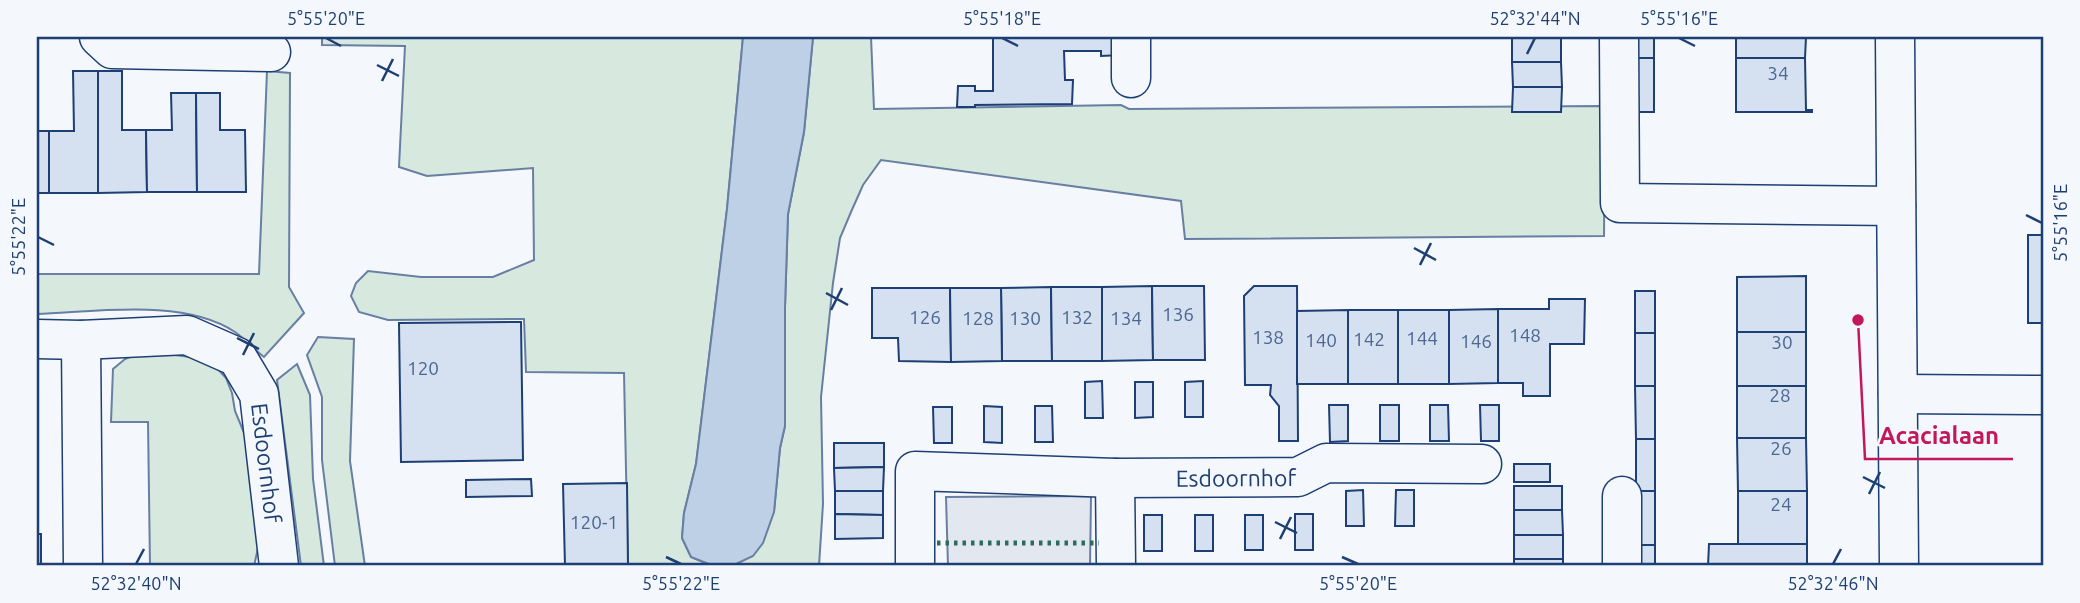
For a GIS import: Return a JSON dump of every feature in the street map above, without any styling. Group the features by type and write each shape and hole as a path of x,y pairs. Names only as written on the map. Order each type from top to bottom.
{"street":[{"path":"99,37 112,49 271,52"},
{"path":"1131,37 1131,78"},
{"path":"1619,37 1620,203 1896,206"},
{"path":"1895,37 1899,566"},
{"name":"Esdoornhof","path":"37,339 81,340 187,335 237,357 259,394 279,566"},
{"path":"81,340 83,566"},
{"path":"1898,394 2043,396"},
{"name":"Esdoornhof","path":"915,566 915,471 1115,478 1298,477 1326,463 1482,464"},
{"path":"1115,478 1116,566"},
{"path":"1622,496 1622,566"}],"shaded area":[{"path":"322,37 743,37 727,209 696,464 684,513 682,538 691,557 712,566 628,566 624,373 526,372 524,319 388,320 359,312 351,296 356,283 368,271 421,277 493,277 534,260 533,168 427,176 399,167 405,46 322,45"},
{"path":"813,37 871,37 874,109 1121,105 1129,109 1605,106 1604,236 1185,239 1181,201 881,160 863,185 840,238 833,283 821,397 823,504 819,566 714,566 736,564 774,512 780,448 785,426 788,214 804,132"},
{"path":"267,71 290,73 289,287 304,313 264,357 235,332 214,321 191,315 139,310 37,314 37,274 259,274"},
{"path":"318,337 354,339 350,461 365,566 335,566 322,460 322,397 307,355"},
{"path":"144,351 198,358 216,367 226,378 235,411 254,457 262,530 254,566 150,566 148,422 111,422 113,369 125,359"},
{"path":"297,364 310,395 313,479 324,566 301,566 277,380"},
{"path":"1091,496 1090,566 948,566 946,497"}],"water":[{"path":"743,37 813,37 804,132 788,214 785,426 780,448 774,512 763,543 753,556 736,564 714,566 691,557 682,538 684,513 696,464 727,209"}],"building":[{"path":"993,37 1122,37 1122,55 1101,56 1101,51 1064,51 1065,80 1073,80 1072,104 957,107 958,86 975,86 975,91 993,91"},
{"path":"1634,37 1654,37 1654,58 1634,58"},
{"path":"1736,37 1806,37 1805,58 1736,58"},
{"path":"1512,38 1561,38 1561,62 1512,62"},
{"path":"1634,58 1654,58 1654,112 1634,112"},
{"path":"1736,58 1805,58 1806,110 1812,112 1736,112"},
{"path":"1512,62 1561,62 1562,87 1513,87"},
{"path":"73,71 98,71 98,193 49,193 49,131 74,131"},
{"path":"98,71 122,71 122,130 146,130 147,192 98,193"},
{"path":"1513,87 1562,87 1561,112 1512,112"},
{"path":"171,93 196,93 197,192 147,192 146,130 172,130"},
{"path":"196,93 220,93 220,130 245,130 246,192 197,192"},
{"path":"37,131 49,131 49,193 37,193"},
{"path":"2028,235 2043,235 2043,323 2028,323"},
{"path":"1806,276 1806,332 1737,332 1737,277"},
{"path":"1152,286 1153,360 1102,361 1102,287"},
{"path":"1152,286 1204,286 1205,360 1153,360"},
{"path":"1254,286 1297,286 1298,441 1279,441 1279,406 1270,395 1271,385 1245,385 1244,296"},
{"path":"1051,287 1052,361 1002,361 1001,288"},
{"path":"1051,287 1102,287 1102,361 1052,361"},
{"path":"872,288 950,288 951,362 899,361 898,338 872,338"},
{"path":"950,288 1001,288 1002,361 951,362"},
{"path":"1635,291 1655,291 1655,333 1635,333"},
{"path":"1549,299 1585,299 1584,344 1550,344 1550,396 1523,396 1523,383 1498,383 1498,309 1549,309"},
{"path":"1498,309 1498,383 1449,384 1449,310"},
{"path":"1348,310 1348,384 1297,384 1297,311"},
{"path":"1348,310 1398,310 1398,384 1348,384"},
{"path":"1398,310 1449,310 1449,384 1398,384"},
{"path":"521,322 523,460 401,462 399,323"},
{"path":"1737,332 1806,332 1806,386 1737,386"},
{"path":"1635,333 1655,333 1655,386 1635,386"},
{"path":"1102,381 1103,418 1085,418 1085,382"},
{"path":"1203,381 1203,417 1185,417 1185,382"},
{"path":"1135,382 1153,382 1153,417 1135,418"},
{"path":"1635,386 1655,386 1655,439 1636,439"},
{"path":"1737,386 1806,386 1806,438 1737,438"},
{"path":"1329,405 1348,405 1348,441 1330,442"},
{"path":"1380,405 1399,405 1399,441 1380,441"},
{"path":"1430,405 1448,405 1449,441 1430,441"},
{"path":"1480,405 1499,405 1499,441 1481,441"},
{"path":"984,406 1002,407 1002,443 984,442"},
{"path":"1035,406 1052,406 1053,442 1035,442"},
{"path":"933,407 952,407 952,443 934,443"},
{"path":"1737,438 1806,438 1807,491 1738,491"},
{"path":"1636,439 1655,439 1655,491 1636,491"},
{"path":"834,443 884,443 884,467 834,468"},
{"path":"1514,464 1550,464 1550,482 1514,482"},
{"path":"884,467 883,491 835,491 834,468"},
{"path":"531,479 532,496 466,497 466,480"},
{"path":"627,483 628,566 565,566 563,484"},
{"path":"1514,486 1562,486 1562,510 1514,510"},
{"path":"1363,490 1364,526 1346,526 1346,491"},
{"path":"1396,490 1414,490 1414,526 1395,526"},
{"path":"835,491 883,491 883,515 835,514"},
{"path":"1636,491 1655,491 1655,545 1636,545"},
{"path":"1738,491 1807,491 1807,544 1738,544"},
{"path":"1514,510 1562,510 1563,535 1514,535"},
{"path":"835,514 883,515 883,538 835,539"},
{"path":"1295,514 1313,514 1313,550 1295,550"},
{"path":"1144,515 1162,515 1162,551 1144,551"},
{"path":"1195,515 1213,515 1213,551 1195,551"},
{"path":"1245,515 1263,515 1263,550 1245,550"},
{"path":"37,534 41,534 41,566 37,566"},
{"path":"1514,535 1563,535 1563,559 1514,559"},
{"path":"1709,544 1807,544 1807,566 1708,566"},
{"path":"1636,545 1655,545 1655,566 1636,566"},
{"path":"1514,559 1563,559 1563,566 1514,566"}],"hedge":[{"path":"937,543 1099,543"}],"place":[{"name":"Acacialaan","path":"1858,320"}]}
